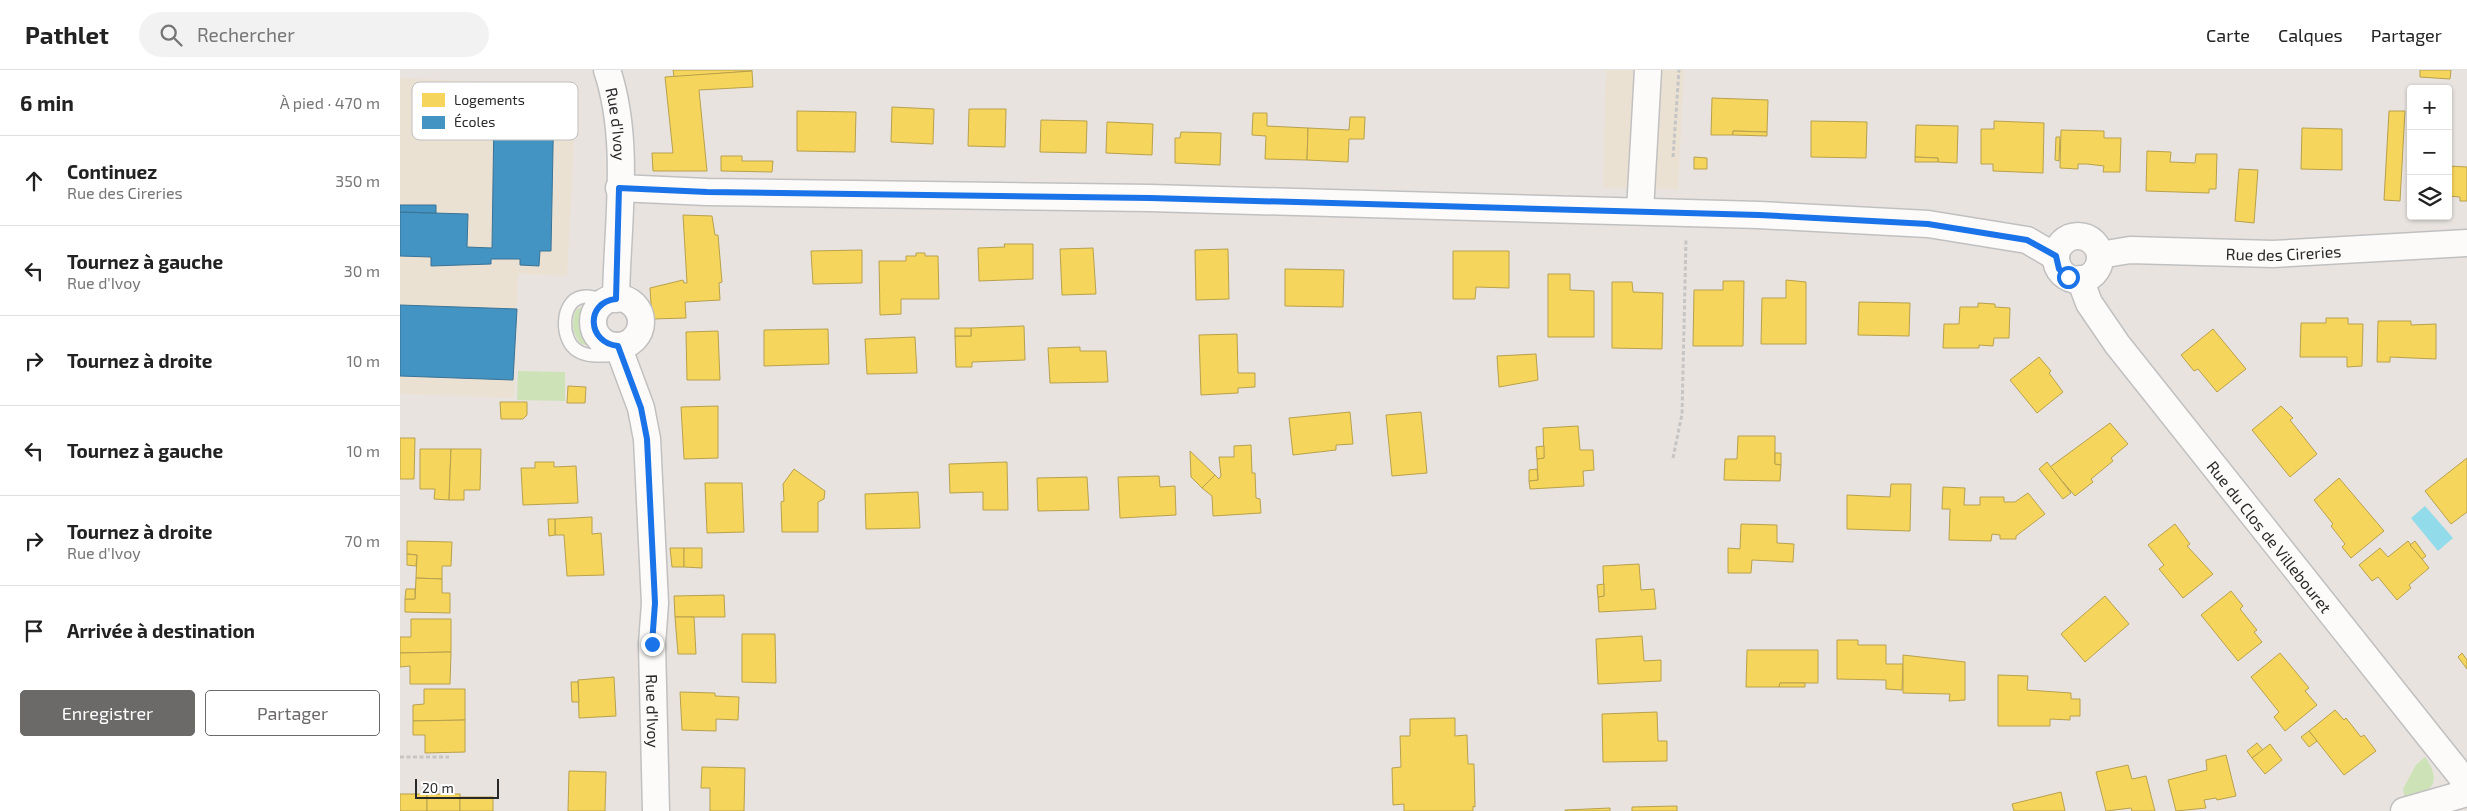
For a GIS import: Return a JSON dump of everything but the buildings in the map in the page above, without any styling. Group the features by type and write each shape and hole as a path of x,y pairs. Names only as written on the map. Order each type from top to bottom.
{"street":[{"name":"Rue d'Ivoy","path":"607,70 614,93 618,120 619,188 610,300"},
{"path":"1640,211 1648,70"},
{"path":"619,188 707,192 1150,198 1759,215 1928,224 2027,240 2056,256"},
{"path":"2080,236 2093,242 2100,255 2095,272 2080,279 2068,277 2063,273 2056,256 2057,250 2066,240 2080,236"},
{"name":"Rue des Cireries","path":"2100,255 2130,250 2273,254 2467,243"},
{"name":"Rue du Clos de Villebouret","path":"2080,279 2089,303 2117,344 2433,741 2460,776 2467,791"},
{"path":"610,300 628,301 634,306 641,319 638,335 619,351 603,342 594,330 595,314 610,300"},
{"name":"Rue d'Ivoy","path":"619,351 641,408 647,439 655,603 652,644 656,811"},
{"path":"2404,811 2467,791"}],"path":[{"path":"1672,165 1679,70"},
{"path":"1673,458 1682,414 1686,236"},
{"path":"400,756 449,757"}],"shaded area":[{"path":"1606,70 1684,70 1678,189 1603,188"},
{"path":"400,78 488,82 412,82 412,140 574,140 567,276 518,274 514,398 400,394"}],"green space":[{"path":"590,303 588,316 592,346 581,344 574,332 573,323 576,310"},
{"path":"518,371 565,372 565,401 517,400"},
{"path":"2425,757 2433,774 2434,780 2432,785 2422,794 2405,800 2403,789 2416,765"}],"water":[{"path":"2425,506 2453,538 2438,551 2411,518"}],"route":[{"path":"652,644 655,603 647,439 641,408 618,346 603,342 594,330 593,322 599,307 605,302 616,299 619,188 707,192 1150,198 1640,211 1928,224 2027,240 2056,256 2059,269 2068,277"}]}
